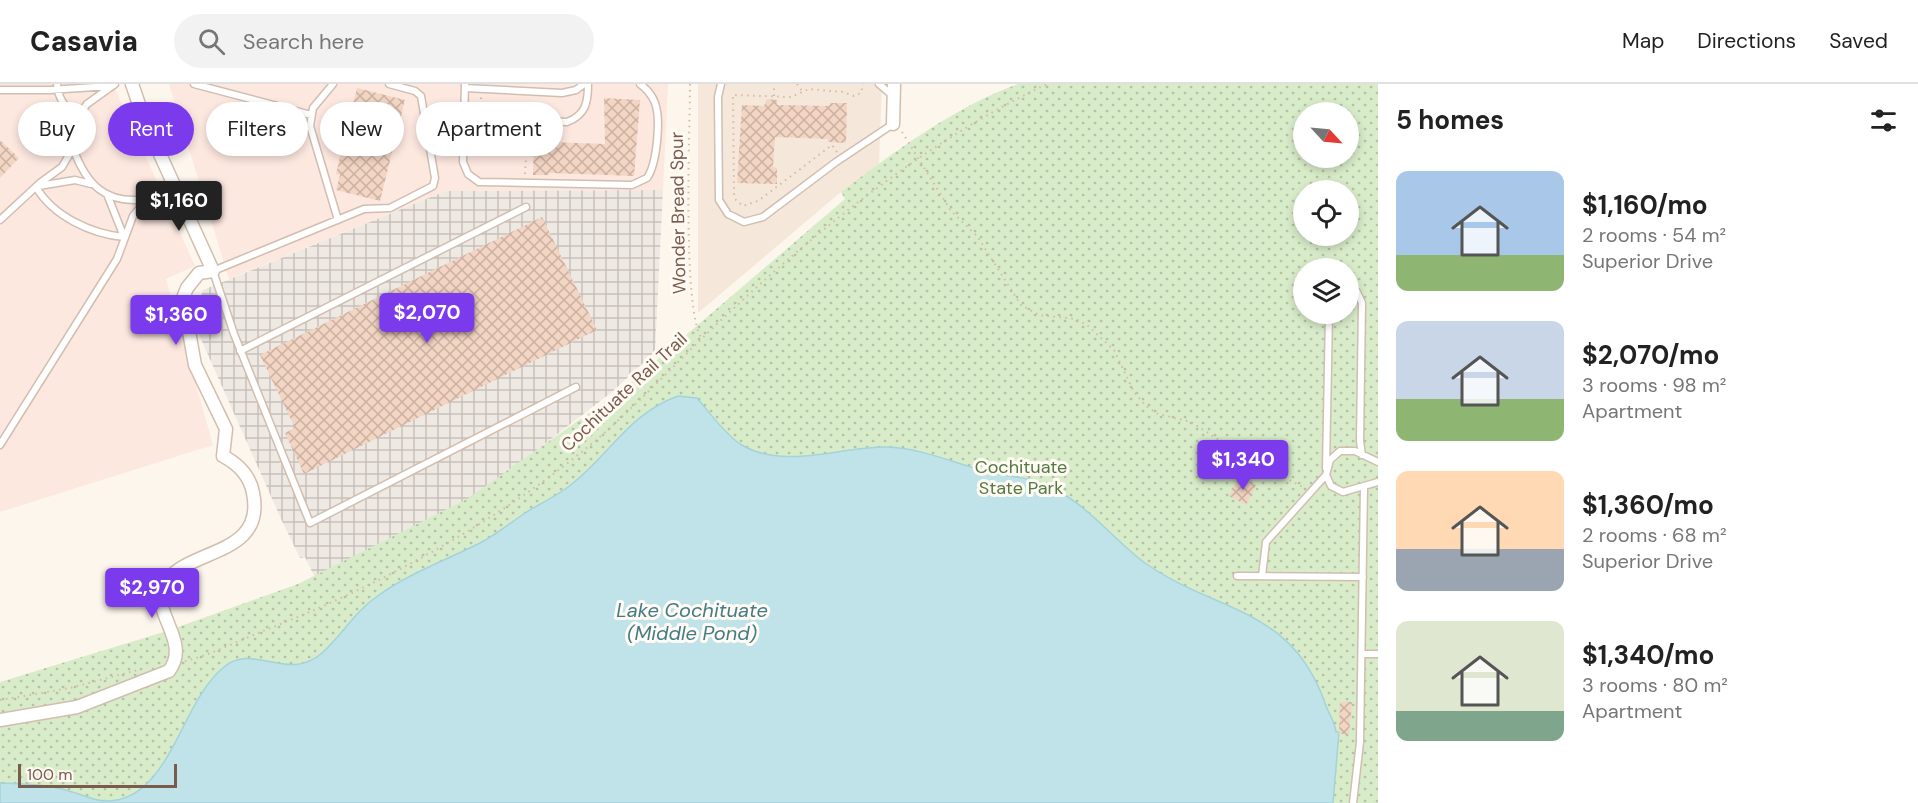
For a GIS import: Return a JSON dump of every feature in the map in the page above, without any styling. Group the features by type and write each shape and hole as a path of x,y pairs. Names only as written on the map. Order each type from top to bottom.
{"street":[{"path":"0,720 77,707 169,671 174,665 176,646 161,596 163,587 180,568 232,545 241,538 249,526 255,502 252,484 243,472 223,456 226,429 195,365 183,298 187,288 199,273 213,271 144,119 132,84"},
{"path":"893,124 894,90"}],"lane":[{"path":"194,84 311,115"},
{"path":"333,84 316,102 311,115 311,132 338,220"},
{"path":"389,84 415,91 421,96 435,182 430,189 390,208 364,209 213,271 240,351 310,523 576,387"},
{"path":"464,102 465,86 481,89 562,93 576,90 586,84"},
{"path":"563,122 578,117 586,106 586,84"},
{"path":"462,156 468,174 486,184 632,185 647,178 655,161 657,109 649,92 640,84"},
{"path":"721,84 718,97 718,196 725,212 744,222 764,217 836,162 893,124"},
{"path":"879,84 894,90"},
{"path":"0,90 113,85"},
{"path":"90,102 113,85"},
{"path":"57,87 63,102"},
{"path":"0,220 62,167 68,156"},
{"path":"76,156 85,177 107,194 125,200 147,199"},
{"path":"36,187 75,180 92,184"},
{"path":"0,445 111,269 133,216 147,199 173,181"},
{"path":"36,187 56,209 78,223 97,233 124,237"},
{"path":"107,194 124,237"},
{"path":"240,351 526,207"},
{"path":"1359,296 1362,303 1360,441 1362,455"},
{"path":"1329,324 1326,476 1337,490 1349,492 1378,482"},
{"path":"1326,468 1340,451 1362,455 1378,462"},
{"path":"1262,576 1264,545 1326,476"},
{"path":"1353,803 1360,742 1364,487"},
{"path":"1237,576 1363,578"},
{"path":"1362,654 1378,654"}],"path":[{"name":"Wonder Bread Spur","path":"690,84 691,273 694,326 702,339"},
{"path":"797,84 802,91"},
{"path":"837,152 832,145 749,206 743,206 736,201 733,95 791,97 809,89 858,95 861,93 863,84"},
{"name":"Cochituate Rail Trail","path":"183,661 344,599 396,571 552,475 596,440 702,339 807,245 919,159 992,112 1047,84"},
{"path":"774,88 774,96"},
{"path":"481,89 481,102"},
{"path":"893,124 904,133 951,211 977,236 1021,305 1028,311 1039,315 1076,319 1087,325 1114,350 1134,392 1146,406 1158,414 1191,422 1252,461 1311,491"},
{"path":"525,184 526,156"},
{"path":"0,700 70,688 147,667"}],"shaded area":[{"path":"0,84 113,84 121,102 108,102 108,156 145,156 195,266 166,279 213,445 0,512"},
{"path":"169,84 668,84 663,190 446,191 229,279 191,156 194,156 194,102 175,102"},
{"path":"698,84 882,84 879,164 841,192 698,313"},
{"path":"663,190 655,352 612,392 486,489 412,535 317,582 305,557 300,558 282,521 200,337 196,310 203,290 446,191"}],"green space":[{"name":"Cochituate State Park","path":"1018,84 1378,84 1378,803 0,803 0,682 167,631 298,584 467,499 623,389 845,199 841,192 925,132 970,105"}],"water":[{"name":"Lake Cochituate (Middle Pond)","path":"678,396 697,398 734,439 757,452 793,457 869,448 900,448 980,470 1036,481 1056,490 1084,508 1145,563 1198,592 1249,615 1272,629 1293,647 1310,671 1336,732 1339,732 1333,803 0,803 0,783 54,787 102,801 128,797 146,785 160,768 196,703 209,683 224,667 235,660 247,658 284,664 309,661 322,653 363,608 379,595 416,573 486,540 525,513 563,491 595,463 631,425 660,404"}],"building":[{"path":"357,88 405,100 404,104 404,102 354,102"},
{"path":"604,98 640,100 634,176 549,173 549,175 533,175 534,156 563,156 563,142 605,144"},
{"path":"767,99 777,100 777,105 829,106 830,103 847,103 846,143 828,142 828,139 775,137 773,167 777,168 777,184 737,183 742,105 764,106"},
{"path":"0,140 19,158 0,178"},
{"path":"340,156 391,156 380,201 336,190 340,175 336,174"},
{"path":"542,217 597,330 304,474 285,433 295,428 260,355"},
{"path":"1239,477 1256,485 1246,505 1229,496"},
{"path":"1340,702 1352,702 1349,734 1339,734"}]}
